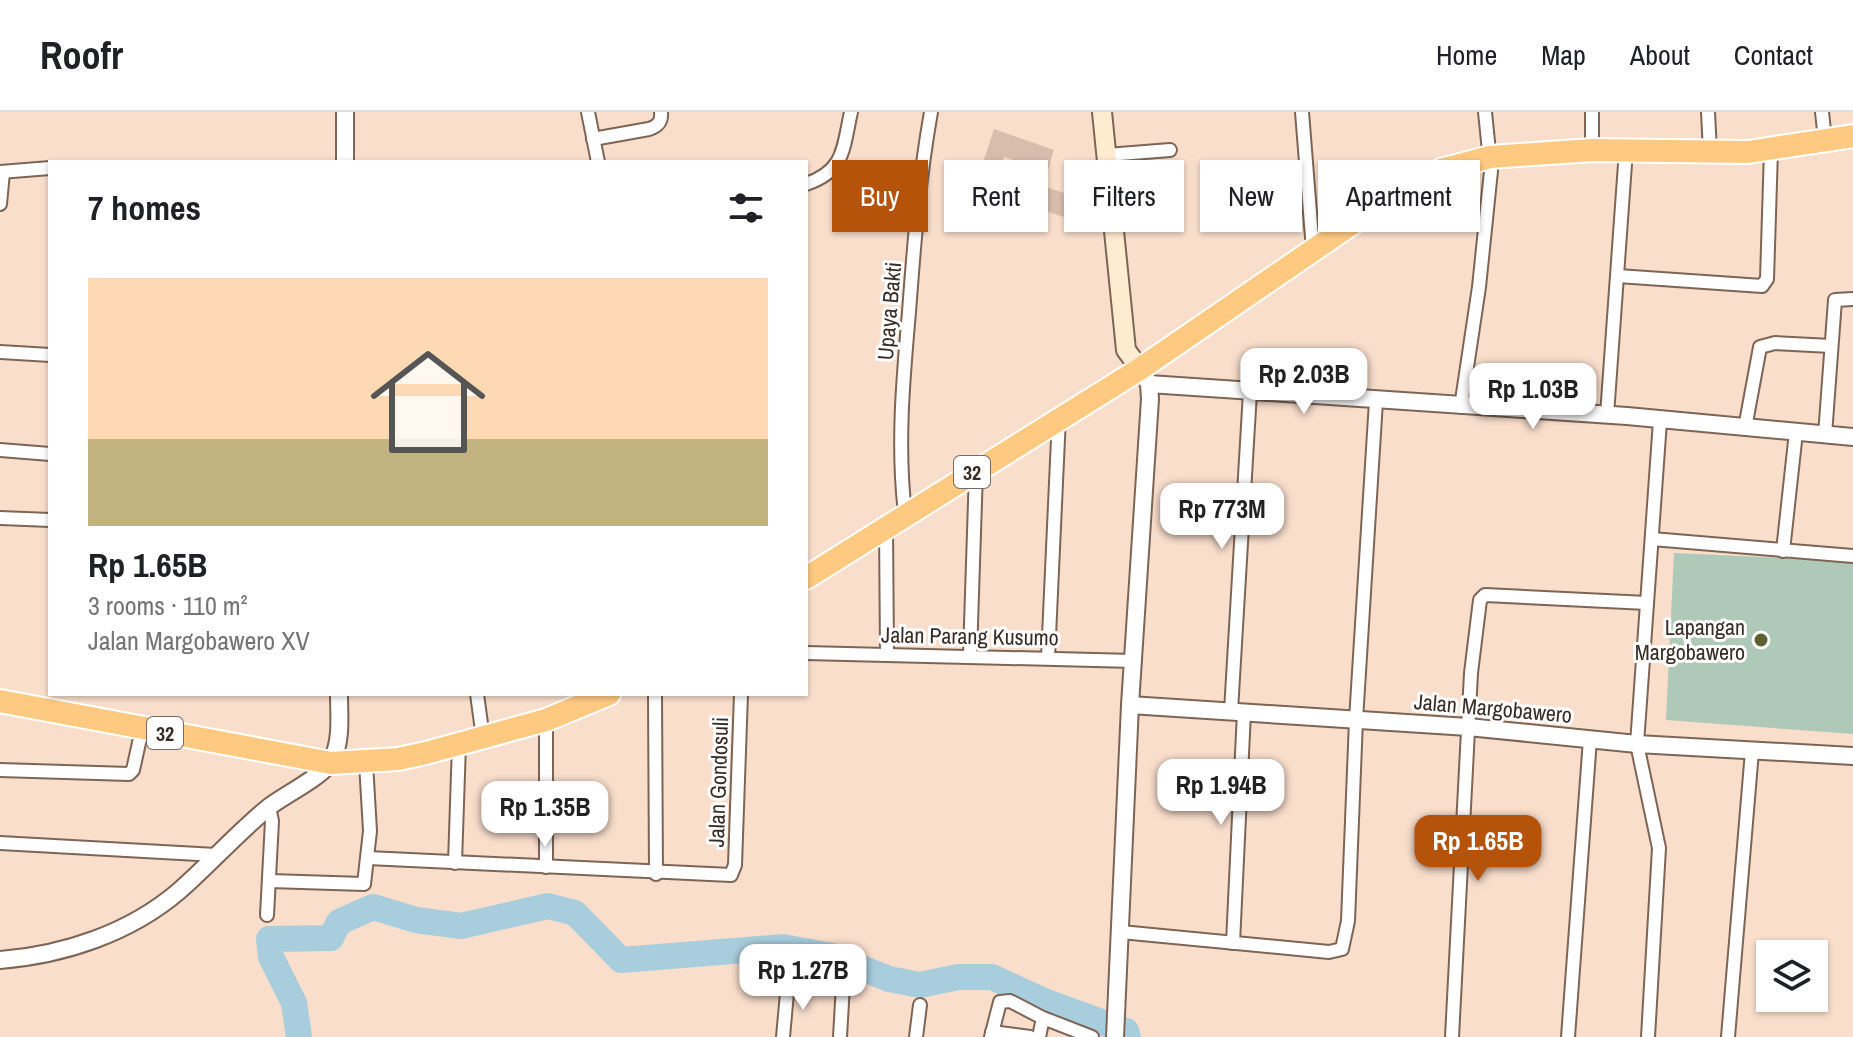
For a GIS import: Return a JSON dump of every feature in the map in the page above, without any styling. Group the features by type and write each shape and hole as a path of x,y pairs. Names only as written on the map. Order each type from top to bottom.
{"highway":[{"name":"32","path":"808,577 1059,416 1144,376 1313,250 1409,187 1441,170 1490,157 1592,150 1771,150 1853,136"},
{"name":"32","path":"0,701 331,763 366,763 398,759 483,738 546,720 604,696"}],"main road":[{"path":"1102,112 1126,350 1144,376"}],"street":[{"path":"345,112 345,160"},
{"path":"588,112 598,160"},
{"path":"593,139 657,126 662,119 661,112"},
{"path":"808,183 831,174 851,112"},
{"name":"Upaya Bakti","path":"905,513 900,470 901,403 920,174 931,112"},
{"path":"1302,112 1313,250"},
{"path":"1461,407 1479,287 1490,157 1485,112"},
{"path":"1592,112 1592,150"},
{"path":"1708,112 1710,152"},
{"path":"1822,112 1825,140"},
{"path":"1107,155 1170,150"},
{"path":"1607,415 1626,150"},
{"path":"1618,276 1762,286 1767,279 1771,150"},
{"path":"0,204 2,172 48,168"},
{"path":"1825,435 1836,298 1853,299"},
{"path":"1745,428 1760,347 1775,343 1831,346"},
{"path":"0,352 48,355"},
{"path":"1115,1037 1134,661 1144,376 1250,392 1627,416 1853,437"},
{"path":"1233,943 1250,392"},
{"path":"1121,932 1340,951 1345,943 1376,401"},
{"path":"1048,658 1059,416"},
{"path":"1648,1037 1659,848 1637,744 1652,539 1654,420"},
{"path":"1783,551 1796,432"},
{"path":"0,450 48,454"},
{"path":"970,655 976,469"},
{"path":"0,518 48,520"},
{"path":"886,528 887,654"},
{"path":"1652,539 1853,556"},
{"path":"1452,1037 1472,658 1477,616 1483,596 1647,603"},
{"name":"Jalan Parang Kusumo","path":"808,653 1134,661"},
{"path":"0,960 56,951 112,932 151,912 269,807 331,763 339,733 339,696"},
{"path":"477,696 483,738"},
{"path":"368,858 656,874 655,696"},
{"name":"Jalan Gondosuli","path":"656,874 727,877 735,871 741,696"},
{"name":"Jalan Margobawero","path":"1130,705 1468,727 1637,744 1853,756"},
{"path":"546,720 546,867"},
{"path":"0,770 129,774 133,770 142,729"},
{"path":"1568,1037 1590,739"},
{"path":"455,863 459,744"},
{"path":"1728,1037 1752,751"},
{"path":"270,881 362,886 366,881 368,858 366,763"},
{"path":"267,915 272,821 269,807"},
{"path":"0,843 216,855"},
{"path":"783,1037 788,982 795,974 837,979 843,985 840,1037"},
{"path":"1030,1037 992,1035 1000,1002 1010,1001 1092,1037"},
{"path":"916,1037 920,1005"},
{"path":"1039,1037 1043,1018"}],"green space":[{"name":"Lapangan Margobawero","path":"1674,553 1853,561 1853,734 1666,720"}],"building":[{"path":"994,129 1054,150 1048,170 1048,160 1004,157 1003,160 984,160"},
{"path":"1048,188 1064,193 1064,217 1048,212"}],"waterway":[{"path":"299,1037 294,1003 271,957 269,939 331,938 339,922 373,907 416,920 461,926 548,906 575,913 621,960 783,947 832,956 889,979 920,985 958,977 992,977 1044,1001 1126,1031 1128,1037"}],"place":[{"name":"Lapangan Margobawero","path":"1761,640"}]}
